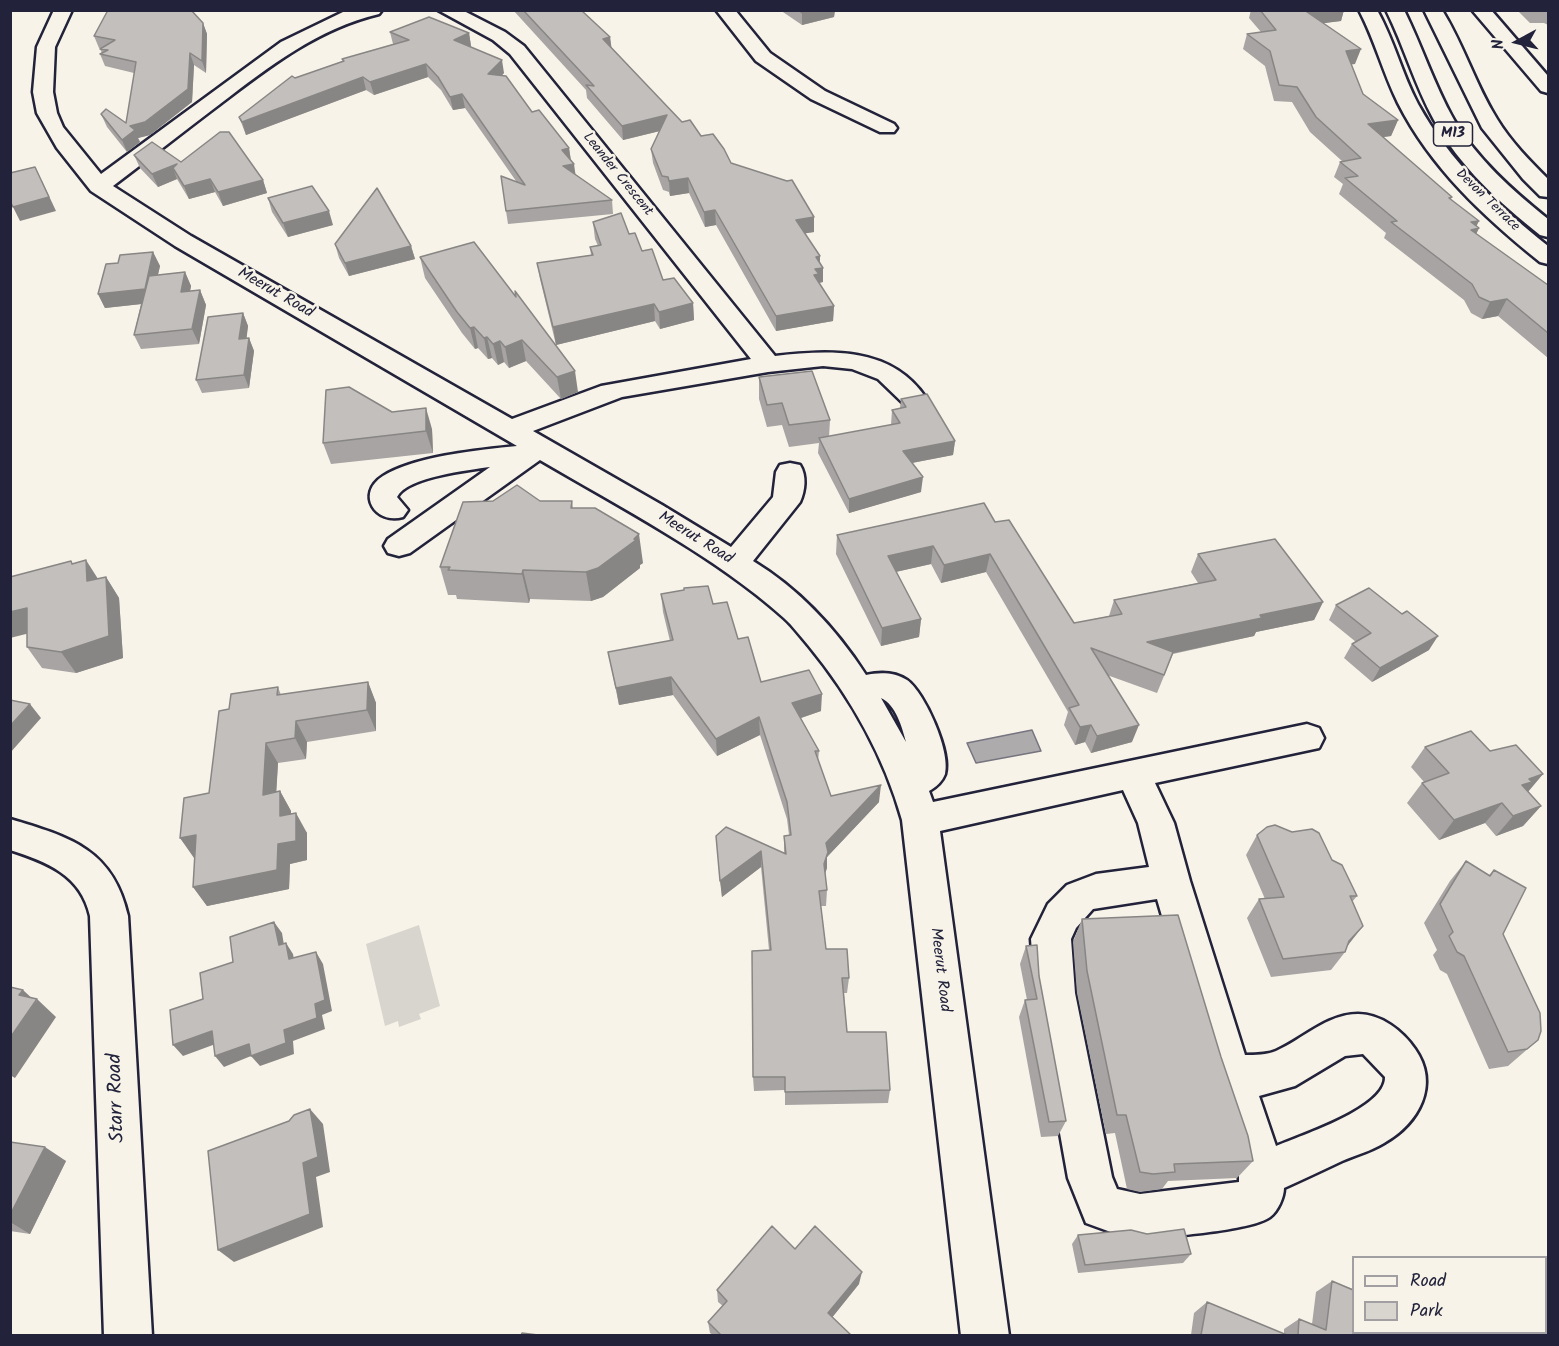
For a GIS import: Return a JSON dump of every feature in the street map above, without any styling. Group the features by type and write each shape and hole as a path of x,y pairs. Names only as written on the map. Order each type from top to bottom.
{"main road":[{"name":"Meerut Road","path":"63,10 46,47 44,92 47,112 64,144 99,186 183,241 534,447 652,512 752,575 797,611 835,654 858,688 880,686 894,688 900,695 917,723 928,759 927,774 910,786 920,820 985,1335"},
{"path":"99,186 287,46 345,19 373,10"},
{"name":"Leander Crescent","path":"447,10 499,36 517,50 768,364"},
{"path":"725,10 763,57 818,95 887,128"},
{"name":"Devon Terrace","path":"1368,10 1408,102 1431,142 1459,176 1493,211 1548,257"},
{"name":"M13","path":"1395,10 1445,121 1483,172 1514,203 1548,230"},
{"name":"M13","path":"1433,10 1443,26 1486,118 1509,150 1548,191"},
{"path":"1481,10 1548,87"},
{"path":"1516,48 1538,48"},
{"path":"1514,203 1548,238"},
{"path":"393,510 383,499 385,488 404,476 419,481 534,447 573,406 602,394 622,389 768,364 823,358 856,362 887,373 913,398"},
{"path":"399,546 534,447 565,421 573,406"},
{"path":"734,564 785,502 789,494 790,472"},
{"path":"920,820 1133,772 1306,738"},
{"path":"1133,772 1156,824 1230,1076 1256,1148 1262,1175 1262,1192 1248,1203 1140,1217 1130,1216 1102,1208 1090,1178 1055,993 1051,939 1062,916 1080,897 1096,891 1171,881"},
{"name":"Starr Road","path":"10,834 33,841 85,868 101,887 110,916 128,1335"},
{"path":"1230,1076 1258,1077 1273,1074 1292,1066 1341,1038 1360,1034 1381,1042 1401,1064 1407,1075 1407,1086 1403,1098 1375,1124 1262,1175"}],"green space":[{"path":"419,925 440,1006 419,1014 421,1019 399,1027 398,1021 385,1026 366,944"}],"shaded area":[{"path":"1032,730 1041,751 976,763 967,743"}],"building":[{"path":"108,10 191,10 203,23 202,61 190,53 188,89 145,122 130,126 135,130 122,140 101,114 106,109 126,123 136,62 100,54 108,50 100,49 115,40 94,36"},
{"path":"523,10 581,10 610,37 603,39 682,122 690,120 701,136 713,134 731,163 787,181 792,180 814,217 796,220 820,256 816,257 823,268 815,269 819,274 814,275 834,306 776,316 715,210 704,212 688,178 669,181 668,177 662,176 651,149 667,115 622,126 586,85 594,86"},
{"path":"1260,10 1316,10 1307,12 1361,49 1346,51 1363,94 1398,120 1368,124 1452,197 1449,198 1479,221 1471,222 1479,228 1471,230 1548,285 1548,333 1507,299 1490,302 1479,297 1472,284 1391,222 1397,221 1345,178 1358,176 1340,162 1361,158 1316,117 1297,87 1279,85 1270,51 1247,34 1276,30"},
{"path":"429,17 469,33 454,40 502,60 488,74 506,76 532,112 539,110 569,148 562,150 574,164 563,166 612,200 506,211 501,176 525,185 462,94 450,97 438,77 426,64 370,82 363,77 242,122 239,117 292,76 295,78 344,61 342,59 409,40 390,32"},
{"path":"220,132 229,132 263,180 218,192 210,179 184,186 173,168 177,164 152,174 134,155 152,142 181,162"},
{"path":"35,167 49,197 13,207 10,201 10,173"},
{"path":"312,186 329,211 283,223 268,198"},
{"path":"377,188 411,246 345,263 335,244"},
{"path":"621,213 629,234 635,233 642,251 652,249 663,280 674,278 693,303 659,312 654,304 553,327 537,263 593,255 590,247 601,245 593,222"},
{"path":"474,242 516,297 515,291 575,371 557,377 522,340 505,347 500,341 493,344 474,327 470,328 457,312 420,257"},
{"path":"153,252 145,289 98,294 106,264 118,263 120,255"},
{"path":"185,272 181,292 200,290 192,329 134,335 149,276"},
{"path":"243,313 239,339 249,338 244,375 196,380 208,317"},
{"path":"812,371 830,420 789,425 782,403 767,405 759,377"},
{"path":"349,387 392,412 426,408 426,431 323,443 326,390"},
{"path":"927,394 955,441 903,451 923,477 849,499 819,438 900,423 892,410 906,407 901,399"},
{"path":"517,485 540,501 572,501 571,508 595,508 639,534 634,539 636,540 598,568 586,572 523,570 522,574 448,570 450,567 440,567 463,502 493,501"},
{"path":"984,503 995,522 1009,520 1074,623 1122,614 1114,600 1216,580 1198,554 1275,539 1323,602 1260,615 1262,618 1147,642 1173,652 1164,675 1091,648 1139,725 1097,736 1091,725 1080,727 1069,708 1079,705 990,554 944,565 933,546 888,556 921,619 882,628 837,535"},
{"path":"86,560 87,581 106,577 109,636 61,652 27,647 27,608 10,612 10,577 71,561 72,564"},
{"path":"708,586 713,604 727,602 738,639 748,637 761,682 809,670 822,694 792,703 819,751 815,751 831,796 881,785 826,843 828,852 824,864 827,890 819,891 826,949 847,949 849,978 842,978 847,1032 886,1032 890,1090 785,1092 785,1077 753,1077 752,951 771,950 761,851 720,881 716,836 726,827 786,854 784,836 791,835 787,802 759,717 716,739 671,677 616,688 608,652 673,640 661,594 684,590 684,588"},
{"path":"1369,588 1402,614 1407,611 1438,636 1380,668 1352,644 1371,633 1336,605"},
{"path":"368,682 367,710 296,721 295,738 266,743 263,795 280,791 280,816 296,813 296,841 278,844 277,870 193,887 196,835 180,838 184,798 209,793 219,711 229,709 231,694 278,687 277,695"},
{"path":"10,700 30,704 10,726"},
{"path":"1471,731 1490,751 1516,745 1543,774 1529,779 1532,782 1522,785 1541,806 1513,816 1502,803 1454,820 1422,783 1449,773 1425,747"},
{"path":"1275,825 1292,832 1312,829 1319,833 1332,860 1342,865 1357,896 1350,896 1363,926 1349,941 1345,952 1283,959 1259,899 1284,897 1257,835 1267,827"},
{"path":"1466,861 1490,876 1494,870 1526,888 1503,934 1540,1013 1541,1031 1538,1040 1527,1049 1508,1052 1464,956 1457,952 1449,936 1453,932 1440,904"},
{"path":"1178,915 1221,1057 1248,1136 1253,1161 1174,1164 1175,1172 1153,1174 1140,1172 1126,1115 1117,1115 1087,971 1082,919"},
{"path":"274,922 279,945 286,943 289,959 316,952 325,1000 315,1004 317,1018 284,1030 286,1043 251,1056 249,1044 215,1056 212,1031 173,1045 170,1010 203,999 200,973 233,962 230,937"},
{"path":"1037,945 1039,976 1066,1121 1049,1122 1025,1000 1037,999 1026,946"},
{"path":"10,987 23,990 19,995 37,999 10,1038"},
{"path":"310,1109 318,1157 303,1163 310,1214 218,1250 208,1151 289,1121 294,1115"},
{"path":"10,1142 45,1147 10,1215"},
{"path":"772,1226 795,1249 815,1226 862,1272 828,1313 851,1335 721,1335 708,1322 727,1301 717,1290"},
{"path":"1184,1229 1191,1254 1085,1265 1078,1235 1131,1230 1147,1234"},
{"path":"1332,1281 1352,1290 1352,1334 1402,1335 1298,1335 1299,1319 1326,1330"},
{"path":"1207,1302 1287,1335 1201,1335"}]}
